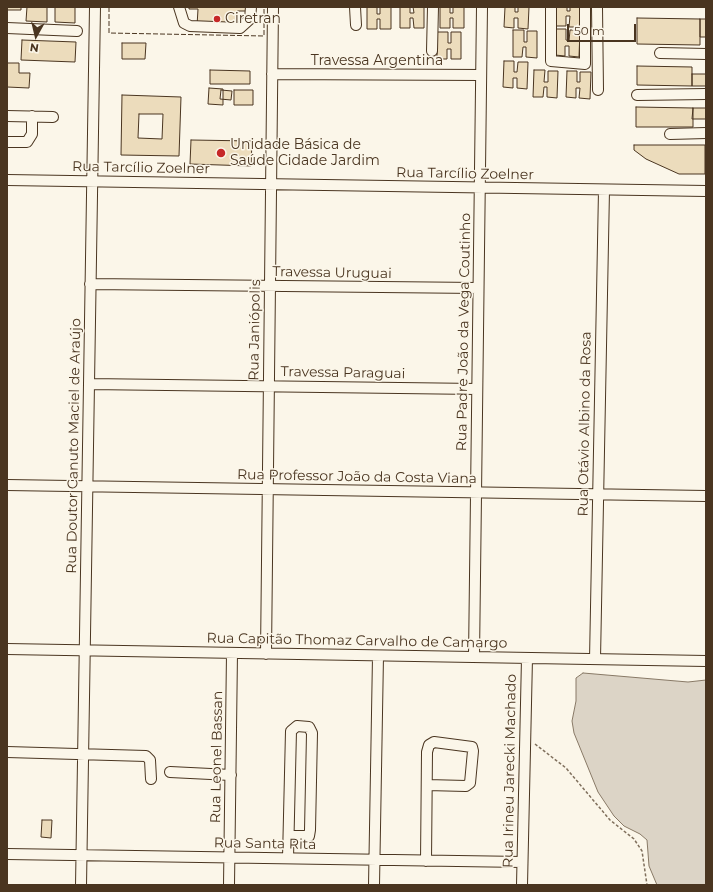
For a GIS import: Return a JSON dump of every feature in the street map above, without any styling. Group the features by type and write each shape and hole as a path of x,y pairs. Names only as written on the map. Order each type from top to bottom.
{"street":[{"name":"Rua Doutor Canuto Maciel de Araújo","path":"81,885 95,7"},
{"path":"179,7 184,23 190,26 240,28 250,19 251,7"},
{"name":"Rua Janiópolis","path":"266,654 273,7"},
{"path":"356,7 356,25"},
{"path":"432,51 433,7"},
{"name":"Rua Padre João da Vega Coutinho","path":"474,657 482,7"},
{"path":"551,7 551,62 585,64 585,7"},
{"path":"597,7 598,90"},
{"path":"7,28 77,31"},
{"path":"660,53 706,54"},
{"name":"Travessa Argentina","path":"272,74 481,75"},
{"path":"637,95 706,94"},
{"path":"7,116 53,117"},
{"path":"7,142 27,142 32,134 32,116"},
{"path":"670,134 706,133"},
{"name":"Rua Tarcílio Zoelner","path":"7,180 706,191"},
{"name":"Rua Otávio Albino da Rosa","path":"595,659 604,190"},
{"name":"Travessa Uruguai","path":"90,284 478,288"},
{"name":"Travessa Paraguai","path":"89,384 477,388"},
{"name":"Rua Professor João da Costa Viana","path":"7,485 706,496"},
{"name":"Rua Capitão Thomaz Carvalho de Camargo","path":"7,649 706,661"},
{"name":"Rua Leonel Bassan","path":"229,885 232,653"},
{"path":"374,885 378,656"},
{"name":"Rua Irineu Jarecki Machado","path":"522,885 527,658"},
{"path":"288,858 291,731 297,726 309,727 312,733 309,836 289,836"},
{"path":"426,861 427,752 429,745 434,742 472,747 473,751 470,783 466,786 427,785"},
{"path":"7,752 146,756 150,760 151,779"},
{"path":"170,772 231,775"},
{"name":"Rua Santa Rita","path":"7,854 522,862"}],"path":[{"path":"525,737 566,768 610,820 634,838 642,851 647,885"}],"shaded area":[{"path":"583,673 688,682 706,680 706,885 657,885 649,866 647,840 640,834 624,826 614,816 598,792 574,733 572,721 576,701 576,678"}],"building":[{"path":"7,7 21,7 21,10 7,10"},
{"path":"27,7 47,7 47,22 26,21"},
{"path":"55,7 75,7 75,23 55,22"},
{"name":"Ciretran","path":"189,7 246,7 246,11 237,11 236,27 197,26 198,9 189,9"},
{"path":"367,7 377,7 377,14 380,14 380,7 391,7 391,29 380,29 380,19 377,19 377,29 367,29"},
{"path":"400,7 410,7 410,13 414,13 413,7 424,7 424,28 414,28 413,18 410,18 410,28 400,28"},
{"path":"440,7 450,7 450,13 453,13 453,7 464,7 464,28 453,28 453,18 450,18 450,28 440,28"},
{"path":"505,7 515,7 515,12 518,12 518,7 529,7 528,29 518,28 518,18 514,18 514,28 504,27"},
{"path":"556,7 567,7 567,11 570,11 570,7 580,7 580,27 569,27 570,16 566,16 566,26 556,26"},
{"path":"637,18 700,19 700,45 637,44"},
{"path":"700,19 706,19 706,37 700,37"},
{"path":"556,29 566,29 566,40 569,41 570,30 580,30 579,57 569,56 569,46 565,46 565,56 555,55"},
{"path":"513,30 524,30 524,42 527,42 527,31 537,31 537,58 526,57 526,47 523,47 522,57 513,57"},
{"path":"437,32 448,32 448,43 451,43 451,32 461,32 461,59 451,59 451,49 447,49 447,59 437,59"},
{"path":"22,40 76,42 75,62 21,60"},
{"path":"122,43 146,43 145,59 122,59"},
{"path":"504,61 514,61 514,72 517,72 518,62 528,62 527,89 517,88 517,78 513,78 513,88 503,87"},
{"path":"7,63 19,63 19,73 30,73 29,88 7,87"},
{"path":"637,66 692,67 692,86 637,85"},
{"path":"210,70 250,71 250,84 210,84"},
{"path":"534,70 545,70 544,82 548,82 548,71 558,71 557,98 547,97 547,87 544,87 543,97 533,97"},
{"path":"567,71 577,71 577,82 580,82 580,72 591,72 590,99 579,98 580,88 576,88 576,98 566,97"},
{"path":"692,74 706,74 706,86 692,86"},
{"path":"209,88 223,89 223,105 208,104"},
{"path":"221,90 232,91 231,100 220,99"},
{"path":"234,90 253,90 253,105 234,105"},
{"path":"122,95 181,97 179,156 121,155","holes":["139,114 163,114 162,139 138,138"]},
{"path":"636,107 693,108 693,127 636,127"},
{"path":"693,108 706,108 706,119 692,119"},
{"name":"Unidade Básica de Saúde Cidade Jardim","path":"191,140 252,141 251,166 190,164"},
{"path":"634,145 705,145 705,174 679,174 646,159 634,150"},
{"path":"42,820 52,820 51,838 41,837"}],"fence":[{"path":"109,7 109,33 264,36 264,7"}],"place":[{"name":"Ciretran","path":"217,19"},
{"name":"Unidade Básica de Saúde Cidade Jardim","path":"221,153"}]}
